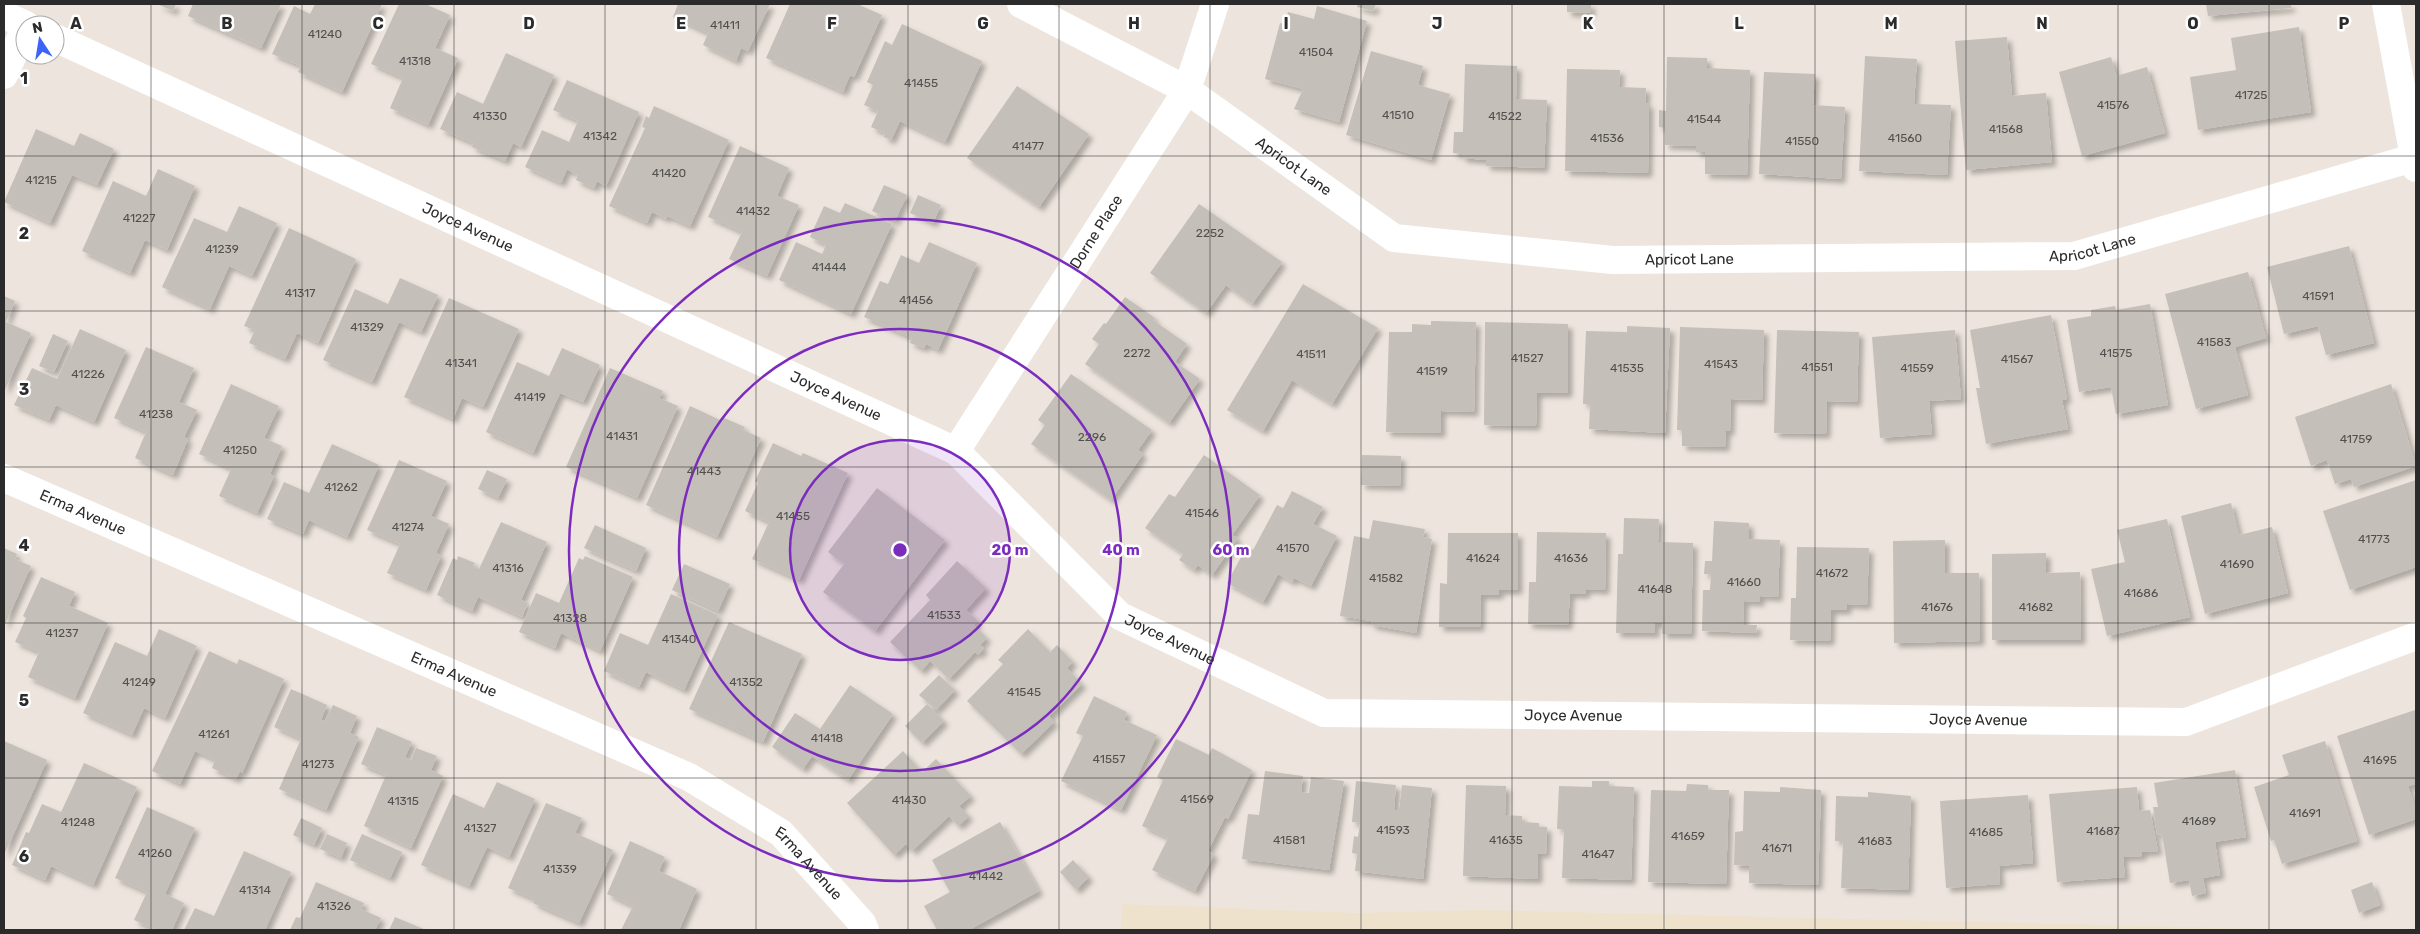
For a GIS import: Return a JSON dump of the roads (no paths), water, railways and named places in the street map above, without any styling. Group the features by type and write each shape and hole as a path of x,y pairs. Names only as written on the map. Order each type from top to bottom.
{"street":[{"name":"Apricot Lane","path":"1021,4 1187,90 1394,238 1613,260 2074,256 2415,163"},
{"name":"Dorne Place","path":"956,451 1187,90 1215,4"},
{"path":"2386,4 2415,163"},
{"name":"Joyce Avenue","path":"65,43 956,451 1120,616 1324,713 2186,722 2416,636"},
{"path":"4,75 15,50"},
{"name":"Erma Avenue","path":"4,478 689,776 781,833 862,923 865,930"}]}
